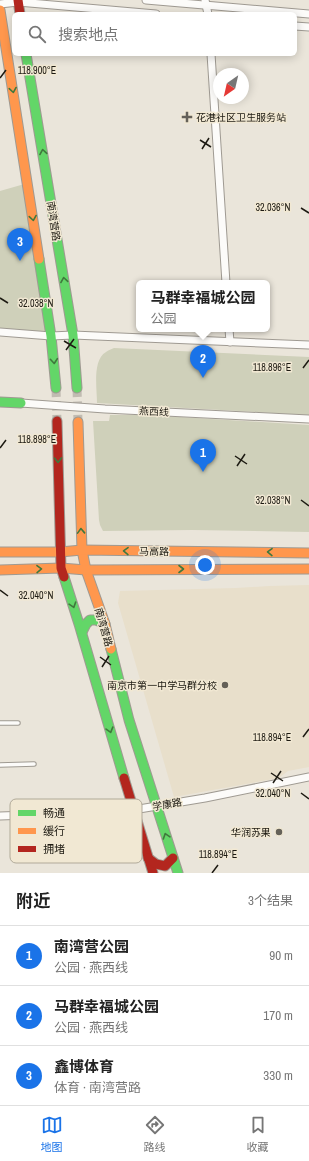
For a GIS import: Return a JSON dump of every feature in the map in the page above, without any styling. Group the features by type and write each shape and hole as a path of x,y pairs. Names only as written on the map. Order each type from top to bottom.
{"main road":[{"path":"18,1 20,12"},
{"path":"0,10 51,336 56,388"},
{"name":"南湾营路","path":"26,56 73,335 77,388"},
{"name":"燕西线","path":"0,402 21,403"},
{"path":"57,421 61,568 82,632 130,799"},
{"name":"南湾营路","path":"78,422 82,550 86,570 105,624 129,720 178,873"},
{"name":"马高路","path":"0,552 60,552 82,550 309,553"},
{"name":"马高路","path":"0,570 61,568 86,570 309,569"},
{"path":"82,632 86,622 89,619 98,620 105,624"},
{"path":"142,839 153,873"},
{"path":"148,858 154,864 160,866 165,866 173,858"}],"street":[{"path":"146,0 206,3 290,12"},
{"path":"0,4 18,1 135,12"},
{"path":"297,13 309,14"},
{"path":"297,26 309,27"},
{"path":"211,56 226,280"},
{"path":"0,332 51,336 73,335 309,345"},
{"path":"229,332 230,342"},
{"name":"燕西线","path":"21,403 105,409 309,418"},
{"name":"学康路","path":"142,808 309,777"},
{"name":"学康路","path":"0,816 10,816"}],"lane":[{"path":"0,723 18,723"},
{"path":"0,765 34,764"}],"shaded area":[{"name":"南京市第一中学马群分校","path":"309,585 309,767 288,771 279,778 174,797 118,603 120,591"}],"green space":[{"path":"28,183 51,336 0,332 0,191"},
{"path":"114,348 309,357 309,415 97,403 96,375 99,361 106,352"},
{"path":"110,415 148,415 309,425 309,532 192,530 103,531 99,520 93,421 109,421"}],"tunnel":[{"path":"56,388 57,421"},
{"path":"77,388 78,422"}],"traffic: fast":[{"path":"26,56 73,335 77,388"},
{"path":"39,259 51,336 56,388"},
{"path":"0,402 21,403"},
{"path":"64,577 124,778"},
{"path":"82,632 90,620 96,620 105,624"},
{"path":"111,649 129,720 178,873"}],"traffic: slow":[{"path":"0,10 39,259"},
{"path":"78,422 82,550 86,570 105,624 111,649"},
{"path":"0,552 60,552 82,550 309,553"},
{"path":"0,570 61,568 86,570 309,569"}],"traffic: jam":[{"path":"18,0 20,12"},
{"path":"57,421 61,568 64,577"},
{"path":"124,778 130,799"},
{"path":"142,837 153,873"},
{"path":"148,858 156,864 165,866 173,858"}],"place":[{"name":"花港社区卫生服务站","path":"187,117"},
{"name":"鑫博体育","path":"20,261"},
{"name":"马群幸福城公园","path":"203,378"},
{"name":"南湾营公园","path":"203,472"},
{"name":"南京市第一中学马群分校","path":"225,685"},
{"name":"华润苏果","path":"279,832"}]}
